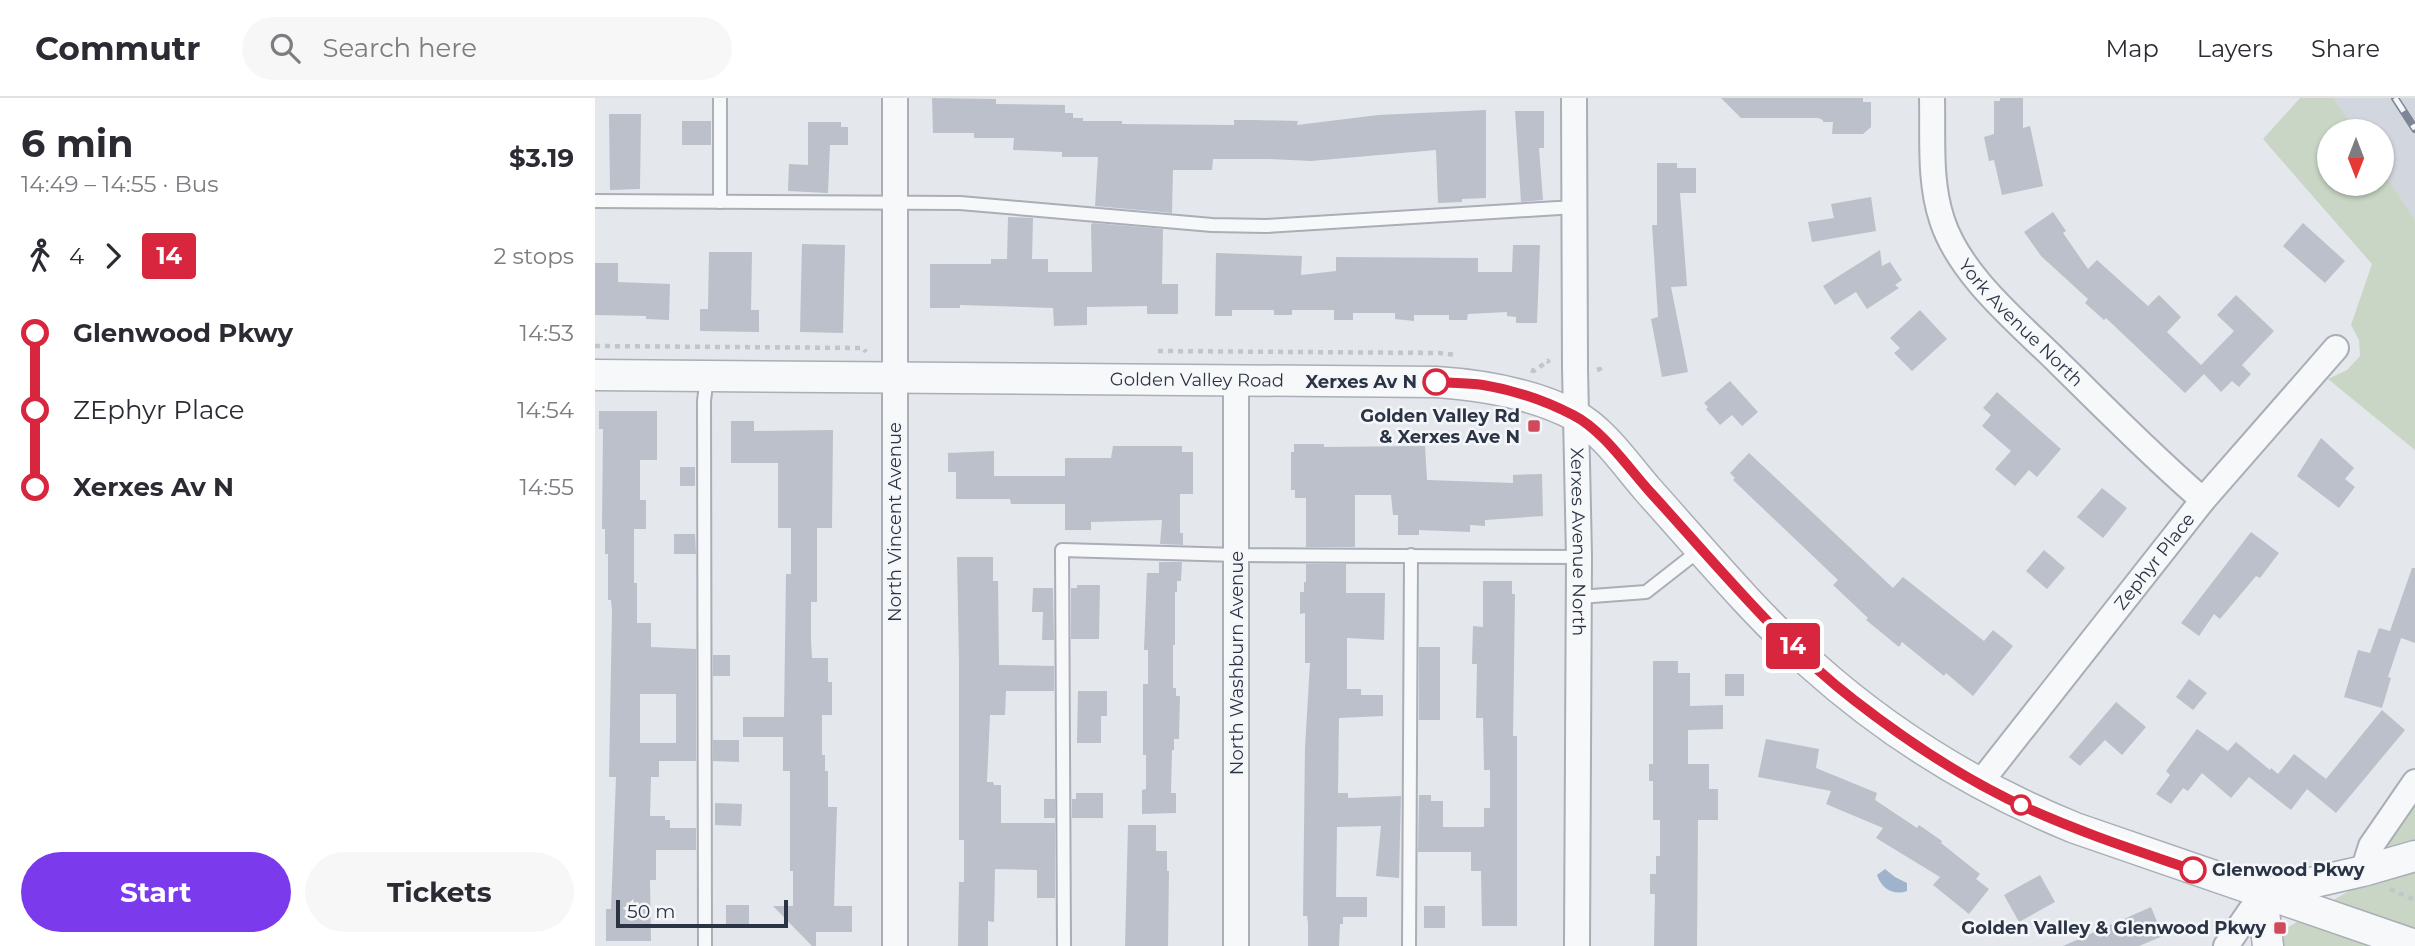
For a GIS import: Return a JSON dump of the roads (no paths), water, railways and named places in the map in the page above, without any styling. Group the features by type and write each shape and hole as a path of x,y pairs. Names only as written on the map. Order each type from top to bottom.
{"street":[{"name":"North Vincent Avenue","path":"895,98 895,946"},
{"name":"Xerxes Avenue North","path":"1574,98 1575,415 1579,557 1577,946"},
{"name":"York Avenue North","path":"1932,98 1936,198 1943,222 1964,264 2157,460 2203,500"},
{"name":"Zephyr Place","path":"1979,783 2203,500 2336,348"},
{"name":"Golden Valley Road","path":"595,375 1436,382 1482,385 1516,393 1575,415 1612,446 1702,549 1810,663 1900,734 1979,783 2027,809 2075,828 2415,945"},
{"name":"North Washburn Avenue","path":"1236,379 1236,946"},
{"path":"2363,871 2371,846 2415,782"},
{"path":"2226,946 2262,894 2415,856"},
{"path":"2262,894 2268,946"}],"lane":[{"path":"720,98 720,202"},
{"path":"595,201 960,203 1212,225 1266,226 1575,208"},
{"path":"705,946 704,401 707,376"},
{"path":"1579,597 1646,592 1702,549"},
{"path":"1064,946 1062,550 1237,555 1579,557"},
{"path":"1409,946 1411,555"}],"water":[{"path":"1885,869 1907,883 1907,891 1892,892 1885,887 1877,875"}],"railway":[{"path":"2395,98 2415,129"}],"place":[{"name":"Xerxes Av N","path":"1436,382"},
{"name":"Golden Valley Rd & Xerxes Ave N","path":"1534,426"},
{"name":"Glenwood Pkwy","path":"2193,870"},
{"name":"Golden Valley & Glenwood Pkwy","path":"2280,928"}]}
